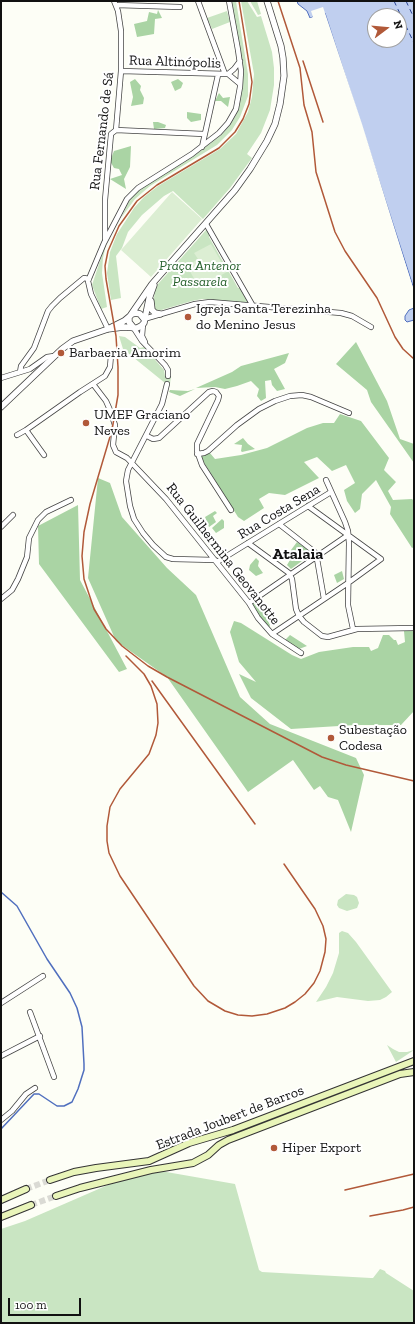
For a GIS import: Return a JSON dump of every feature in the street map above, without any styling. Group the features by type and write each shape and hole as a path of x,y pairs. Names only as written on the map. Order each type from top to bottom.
{"main road":[{"name":"Estrada Joubert de Barros","path":"50,1180 85,1170 149,1161 189,1143 233,1130 414,1061"},
{"name":"Estrada Joubert de Barros","path":"56,1196 80,1188 151,1170 193,1162 208,1155 219,1145 228,1140 400,1074 414,1072"},
{"path":"1,1200 26,1189"},
{"path":"1,1217 31,1205"}],"street":[{"path":"198,1 227,74"},
{"path":"108,329 91,294 88,284 105,241 127,200 132,194 202,147 224,129 231,119 237,104 240,84 240,61 228,1"},
{"path":"168,376 167,367 140,338 129,322 130,316 152,284 235,190 250,169 267,140 278,114 284,85 284,63 278,34 267,1"},
{"path":"115,3 180,7"},
{"name":"Rua Fernando de Sá","path":"105,241 105,200 111,134 116,130 121,71 121,31 115,3"},
{"name":"Rua Altinópolis","path":"121,71 227,74 234,69 240,61"},
{"path":"202,147 218,74"},
{"name":"Rua Altinópolis","path":"227,74 240,84"},
{"path":"116,130 204,134"},
{"path":"206,224 253,306"},
{"path":"20,372 21,366 34,348 50,309 60,298 84,278 89,279"},
{"path":"146,344 142,336 144,322 151,294 158,278"},
{"path":"151,294 152,310 156,314 160,314"},
{"path":"108,329 124,327 139,328 144,322 160,314 204,302 342,313 352,316 371,327"},
{"path":"1,407 54,356 77,339 108,329 124,321 135,313 142,315 144,322"},
{"path":"17,435 105,376 109,372 111,365 111,355"},
{"path":"1,378 33,368 47,357 54,356"},
{"name":"Rua Guilhermina Geovanotte","path":"92,384 108,404 115,425 114,449 117,454 127,458 166,499 272,634 301,653"},
{"path":"167,384 162,404 127,474 126,481 130,506 136,522 148,539 168,558 216,561"},
{"path":"147,436 153,439 159,438 209,392 218,394 219,398 196,444 197,454 202,465 231,510"},
{"path":"197,454 208,451 236,425 259,409 290,396 302,395 311,397 349,413"},
{"path":"26,430 44,455"},
{"path":"326,480 345,522 348,535 349,610 353,629"},
{"name":"Rua Costa Sena","path":"216,561 332,492"},
{"path":"1,599 12,590 18,579 27,557 29,538 38,520 46,512 71,500"},
{"path":"272,634 381,559 308,506"},
{"path":"1,527 13,515"},
{"path":"279,524 315,550 324,599"},
{"path":"249,603 348,535"},
{"path":"248,543 288,572 290,575 295,605 299,616 304,622 326,637 353,629 413,628"},
{"path":"1,1003 43,976"},
{"path":"30,1012 54,1077"},
{"path":"1,1056 40,1036"},
{"path":"1,1120 12,1111 26,1094 35,1088"}],"green space":[{"path":"231,1 236,1 248,74 248,96 240,117 232,130 217,145 150,186 135,199 121,218 130,199 138,190 195,155 221,135 236,115 241,96 243,75 242,61"},
{"path":"241,1 247,1 257,17 261,16 272,52 274,68 274,85 270,110 261,133 247,154 252,158 230,188 203,219 173,191 164,196 142,215 128,232 122,248 116,256 121,298 111,300 107,273 110,252 117,234 134,208 144,197 158,186 220,149 236,134 248,112 252,97 254,74"},
{"path":"250,1 257,1 261,14 258,15"},
{"path":"158,10 162,18 155,19 154,34 137,37 134,24 147,21 149,12 157,14"},
{"path":"227,11 230,22 212,29 207,18"},
{"path":"135,79 141,86 140,90 144,98 143,104 131,106 133,97 130,82"},
{"path":"178,79 183,83 181,88 175,91 171,82"},
{"path":"219,93 223,98 230,97 228,107 221,101 215,101"},
{"path":"187,112 201,114 201,120 191,122 187,118"},
{"path":"153,122 166,125 165,128 154,129"},
{"path":"131,146 130,167 124,179 126,189 110,179 122,175 119,169 114,168 110,161 114,151"},
{"path":"172,192 202,219 151,277 121,250"},
{"name":"Praça Antenor Passarela","path":"207,229 210,231 209,237 238,288 242,288 249,303 202,299 158,311 155,310 153,306 155,290 158,284"},
{"path":"107,240 103,258 102,273 107,307 101,309 92,285"},
{"path":"211,244 227,272 210,281 208,278 197,284 187,266 198,259 194,253"},
{"path":"119,336 125,337 140,348 144,347 164,370 165,376 171,376 170,384 165,383 123,349"},
{"path":"356,342 387,401 400,439 414,444 414,463 371,402 367,390 336,364"},
{"path":"289,353 285,363 274,369 285,389 277,391 272,385 271,380 265,381 266,398 261,401 257,396 259,389 251,381 225,389 215,387 196,388 232,372 241,366"},
{"path":"195,389 180,396 169,392 170,390 188,391"},
{"path":"340,414 361,421 389,458 384,470 396,482 388,491 393,500 412,499 414,501 414,547 412,548 390,514 391,507 376,480 362,494 360,509 355,513 347,501 344,490 355,483 346,465 332,471 317,457 304,462 319,478 285,495 269,493 259,499 264,508 244,521 238,517 200,456 210,453 215,459 241,455 267,448 307,428 323,423 334,423"},
{"path":"243,438 255,449 242,452 242,445 234,444"},
{"path":"98,478 110,483 122,517 167,568 196,595 240,697 270,724 356,758 364,775 351,832 338,800 328,797 320,786 314,790 293,760 248,792 167,677 116,641 88,578"},
{"path":"78,505 80,580 127,669 119,672 39,564 38,526"},
{"path":"215,511 217,513 213,516 216,522 209,527 205,517"},
{"path":"222,519 224,521 224,528 216,533 212,528"},
{"path":"297,542 313,553 291,569 287,565 293,555 291,550"},
{"path":"256,558 259,561 258,566 263,573 256,576 249,570 250,565"},
{"path":"342,571 344,579 337,583 334,575"},
{"path":"255,601 262,610 270,608 275,615 274,617 267,619 270,625 269,628 251,605"},
{"path":"234,621 241,623 292,655 301,659 319,652 353,647 369,647 371,651 378,648 383,635 389,635 396,640 398,645 405,642 404,631 414,631 414,711 401,725 355,725 291,729 251,698 239,674 256,682 239,662 230,632"},
{"path":"290,635 307,646 299,649 285,640"},
{"path":"346,894 357,897 359,903 357,908 347,911 339,908 337,905 338,900"},
{"path":"342,931 348,933 356,942 392,992 386,997 380,1000 368,1001 337,997 316,1002 333,973 339,953 339,933"},
{"path":"387,1045 399,1052 414,1050 396,1062"},
{"path":"155,1170 235,1184 259,1270 262,1272 373,1278 380,1269 414,1291 414,1323 1,1323 1,1229 25,1221 117,1181"}],"water":[{"path":"297,1 414,1 414,289 325,13 310,18 307,11 298,4"},
{"path":"414,308 414,320 407,322 405,320 405,316 409,310"}],"pier":[{"path":"323,7 362,124 414,291 412,290 324,16 311,20 308,19 313,17 311,11"}],"waterway":[{"path":"1,892 17,906 47,959 70,993 77,1008 82,1027 84,1064 84,1070 72,1102 64,1106 57,1106 39,1094 34,1094 1,1129"}],"ferry route":[{"path":"394,1 414,43"},
{"path":"406,1 414,18"}],"tunnel":[{"path":"26,1189 50,1180"},
{"path":"31,1205 56,1196"}],"railway":[{"path":"239,1 252,82 249,104 243,119 235,132 219,148 157,185 137,201 119,226 108,251 105,266 116,336 118,395 112,430 90,504 84,532 82,556 84,579 94,609 106,629 122,646 148,666 322,757 346,765 414,781"},
{"path":"278,1 300,68 304,105 312,132 316,172 335,232 345,251 377,298 395,337 403,349 414,359"},
{"path":"303,61 323,122"},
{"path":"126,656 144,674 151,686 157,704 158,723 156,735 149,754 120,789 110,807 107,826 109,853 120,876 194,986 208,1001 225,1011 238,1015 252,1016 267,1014 285,1008 305,994 314,983 320,971 325,952 326,939 323,926 315,909 284,864"},
{"path":"152,681 255,824"},
{"path":"345,1190 414,1174"},
{"path":"370,1216 414,1207"}],"place":[{"name":"Igreja Santa Terezinha do Menino Jesus","path":"188,317"},
{"name":"Barbaeria Amorim","path":"61,353"},
{"name":"UMEF Graciano Neves","path":"86,423"},
{"name":"Subestação Codesa","path":"331,738"},
{"name":"Hiper Export","path":"274,1148"}],"district":[{"name":"Atalaia","path":"298,554"}]}
